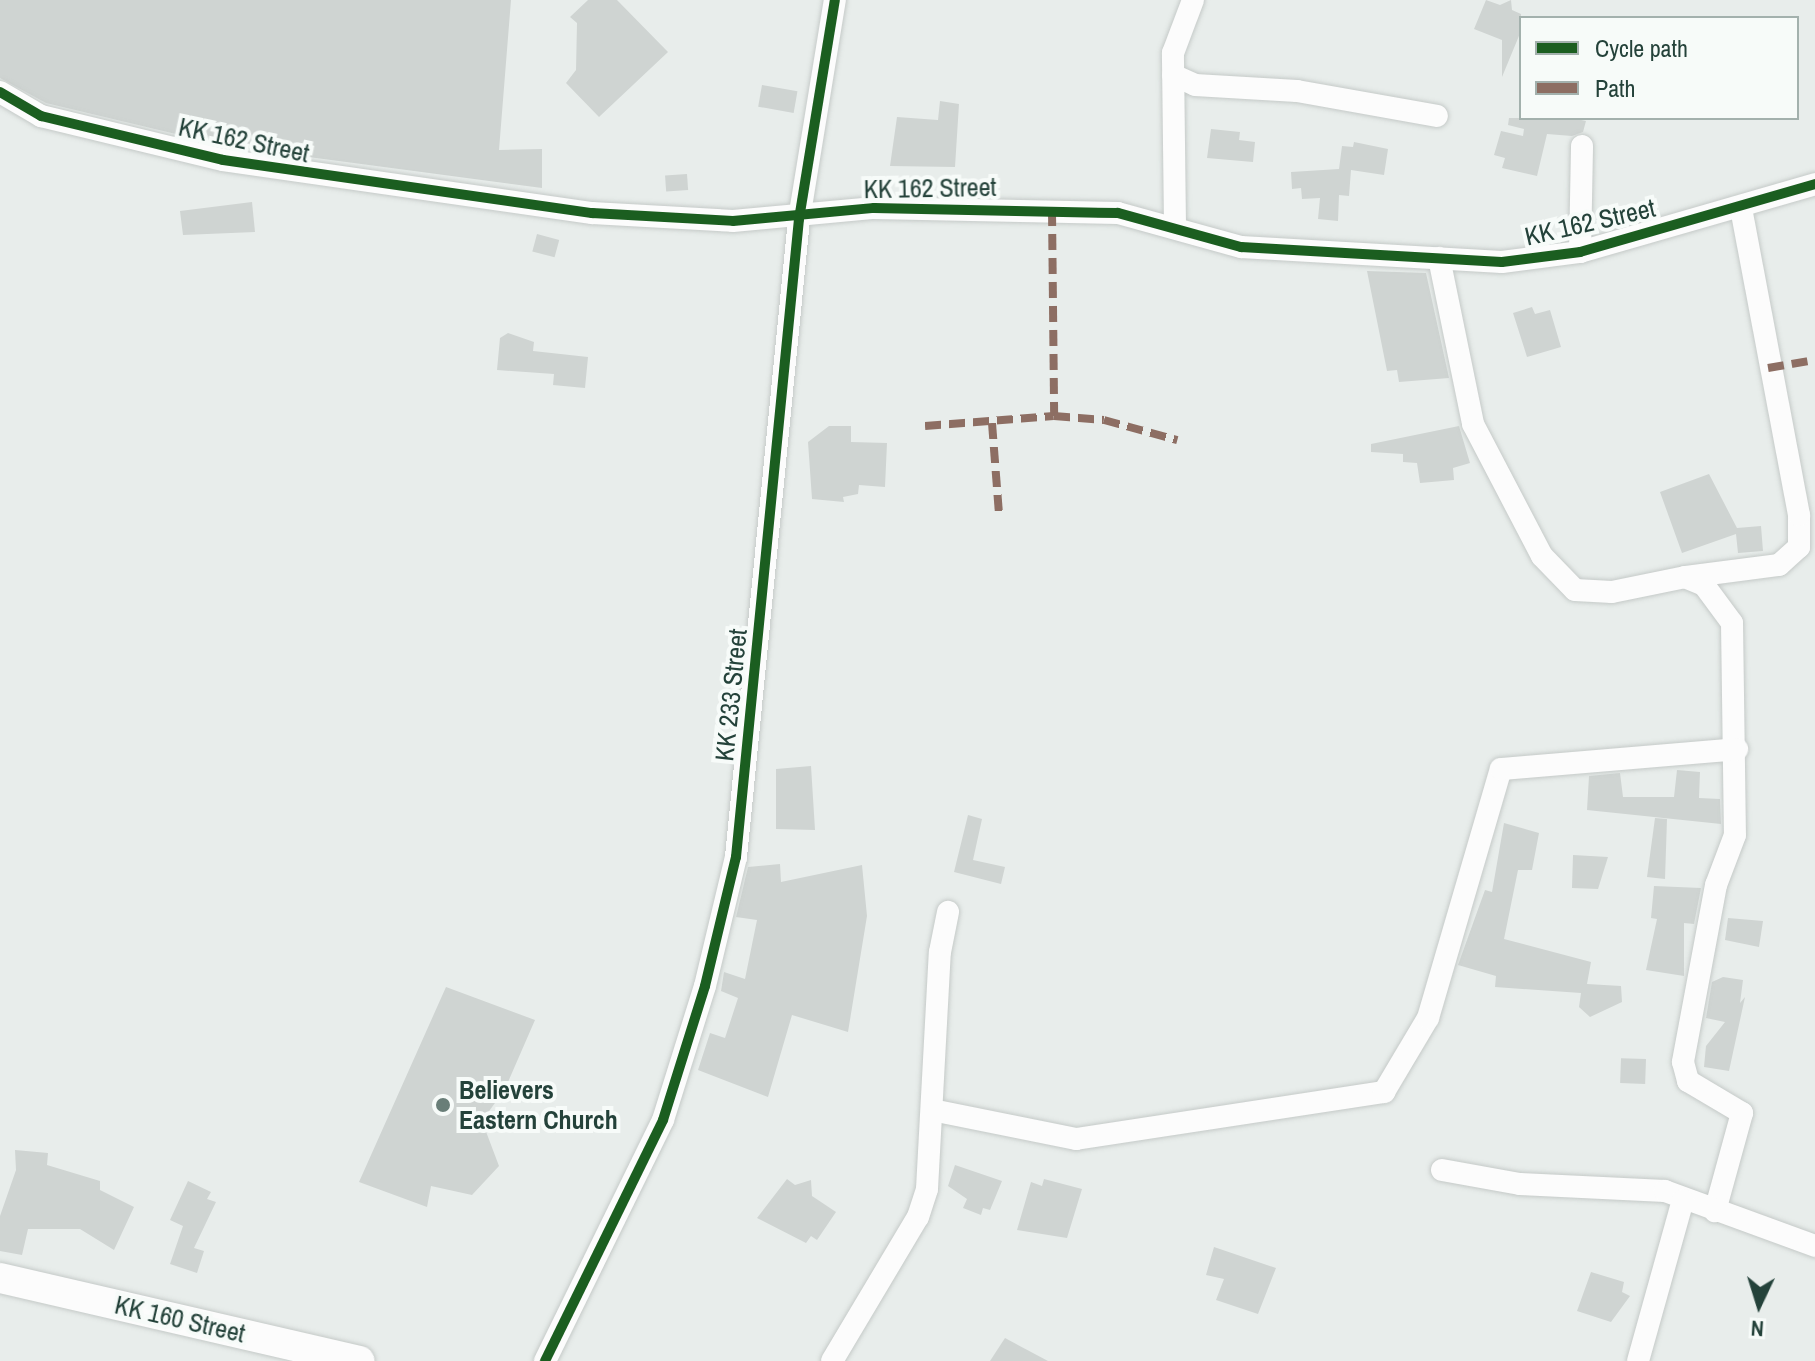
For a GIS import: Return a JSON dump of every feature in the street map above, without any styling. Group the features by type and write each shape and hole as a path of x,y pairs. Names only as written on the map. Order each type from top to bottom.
{"main road":[{"name":"KK 160 Street","path":"0,1278 360,1361"}],"street":[{"name":"KK 233 Street","path":"545,1361 663,1120 705,986 736,857 799,219 835,0"},
{"path":"1175,225 1173,75 1179,28 1193,0"},
{"path":"1173,75 1195,85 1297,91 1437,116"},
{"name":"KK 162 Street","path":"0,92 41,116 303,175 592,213 799,219 874,208 974,206 1118,213 1175,225 1241,247 1502,262 1580,252 1815,184"},
{"path":"1580,252 1582,146"},
{"path":"1439,258 1473,424 1542,556 1575,590 1612,592 1685,577 1779,565 1799,547 1799,515 1741,207"},
{"path":"1685,577 1704,585 1732,623 1737,749 1735,835 1716,885 1683,1062 1688,1081 1742,1113 1715,1211"},
{"path":"932,1110 1076,1139 1384,1092 1428,1018 1501,769 1737,749"},
{"path":"832,1361 922,1208 932,1161 940,952 948,912"},
{"path":"1442,1170 1520,1184 1654,1189 1815,1246"},
{"path":"1638,1361 1683,1200"}],"building":[{"path":"0,0 511,0 499,150 542,149 542,188 226,146 46,103 0,78"},
{"path":"588,0 617,0 668,52 599,117 566,83 576,70 577,23 570,17"},
{"path":"1486,0 1500,5 1511,0 1512,10 1521,14 1519,36 1502,77 1502,40 1474,29"},
{"path":"762,85 797,91 794,113 758,107"},
{"path":"940,101 959,104 955,167 890,166 897,117 938,120"},
{"path":"1509,118 1586,121 1583,132 1572,136 1547,134 1537,176 1502,168 1505,158 1494,155 1501,131 1523,136 1524,129 1508,125"},
{"path":"1211,129 1240,132 1239,140 1255,142 1253,162 1207,158"},
{"path":"1354,142 1388,149 1384,175 1351,170 1349,196 1339,195 1338,221 1318,219 1320,198 1302,199 1301,188 1292,189 1291,172 1339,169 1342,146 1353,147"},
{"path":"687,174 688,190 666,191 665,176"},
{"path":"252,202 255,232 183,235 180,211"},
{"path":"537,234 559,240 555,257 532,251"},
{"path":"1367,271 1426,273 1449,378 1399,382 1397,370 1387,371"},
{"path":"1532,307 1535,314 1550,310 1561,347 1527,357 1513,313"},
{"path":"508,333 534,342 533,351 588,357 585,388 553,385 554,374 497,370 500,338"},
{"path":"829,426 851,426 851,442 887,443 885,487 859,485 858,494 843,497 844,502 812,499 808,442"},
{"path":"1459,426 1470,463 1453,468 1454,480 1420,483 1417,463 1403,462 1403,454 1371,452 1371,444"},
{"path":"1709,474 1737,528 1761,526 1763,551 1738,553 1736,534 1682,553 1660,492"},
{"path":"811,766 815,830 776,829 776,769"},
{"path":"1677,770 1700,772 1699,798 1720,799 1721,824 1587,810 1589,776 1620,773 1623,797 1674,797"},
{"path":"968,815 982,819 973,860 1005,867 1001,884 954,872"},
{"path":"1655,818 1667,819 1665,879 1647,877"},
{"path":"1504,823 1539,833 1532,870 1518,870 1504,939 1591,962 1587,984 1621,986 1622,1002 1590,1017 1579,1007 1581,993 1495,987 1496,976 1458,965 1485,890 1492,892"},
{"path":"1573,855 1608,857 1598,889 1572,888"},
{"path":"780,864 781,882 862,865 867,916 848,1032 792,1015 768,1097 698,1070 710,1033 725,1038 738,998 721,991 724,972 745,979 757,920 736,917 748,867"},
{"path":"1654,886 1701,888 1694,924 1684,923 1684,976 1646,970 1657,919 1651,918"},
{"path":"1728,918 1763,921 1759,947 1725,940"},
{"path":"1723,977 1743,980 1740,1003 1745,997 1729,1071 1704,1067 1706,1046 1725,1022 1706,1018 1712,982"},
{"name":"Believers Eastern Church","path":"446,987 535,1020 505,1089 482,1121 499,1166 472,1195 431,1186 427,1207 359,1182"},
{"path":"1621,1058 1646,1059 1645,1084 1620,1083"},
{"path":"15,1150 48,1153 47,1165 100,1181 100,1190 134,1207 114,1250 80,1229 28,1229 22,1255 0,1251 0,1216 16,1170"},
{"path":"955,1165 1002,1181 990,1210 983,1208 981,1215 963,1208 967,1199 948,1186"},
{"path":"787,1179 795,1185 811,1180 812,1196 836,1212 817,1240 811,1236 806,1243 757,1218"},
{"path":"1044,1179 1082,1189 1067,1238 1017,1230 1031,1182 1042,1186"},
{"path":"188,1181 211,1192 207,1199 216,1202 194,1248 204,1251 197,1273 170,1264 183,1226 170,1220"},
{"path":"1214,1247 1276,1268 1258,1314 1216,1300 1224,1279 1206,1275"},
{"path":"1591,1272 1624,1282 1622,1292 1630,1296 1611,1322 1577,1311"},
{"path":"1005,1338 1048,1361 990,1361"}],"marked path":[{"path":"1052,210 1054,416"},
{"path":"1768,368 1815,360"},
{"path":"925,426 1054,416 1104,420 1177,440"},
{"path":"992,423 999,515"}],"cycle path":[{"path":"545,1361 663,1120 705,986 736,857 799,219 835,0"},
{"path":"0,92 41,116 223,160 592,213 733,221 874,208 1118,213 1241,247 1502,262 1580,252 1815,184"}],"place":[{"name":"Believers Eastern Church","path":"443,1105"}]}
